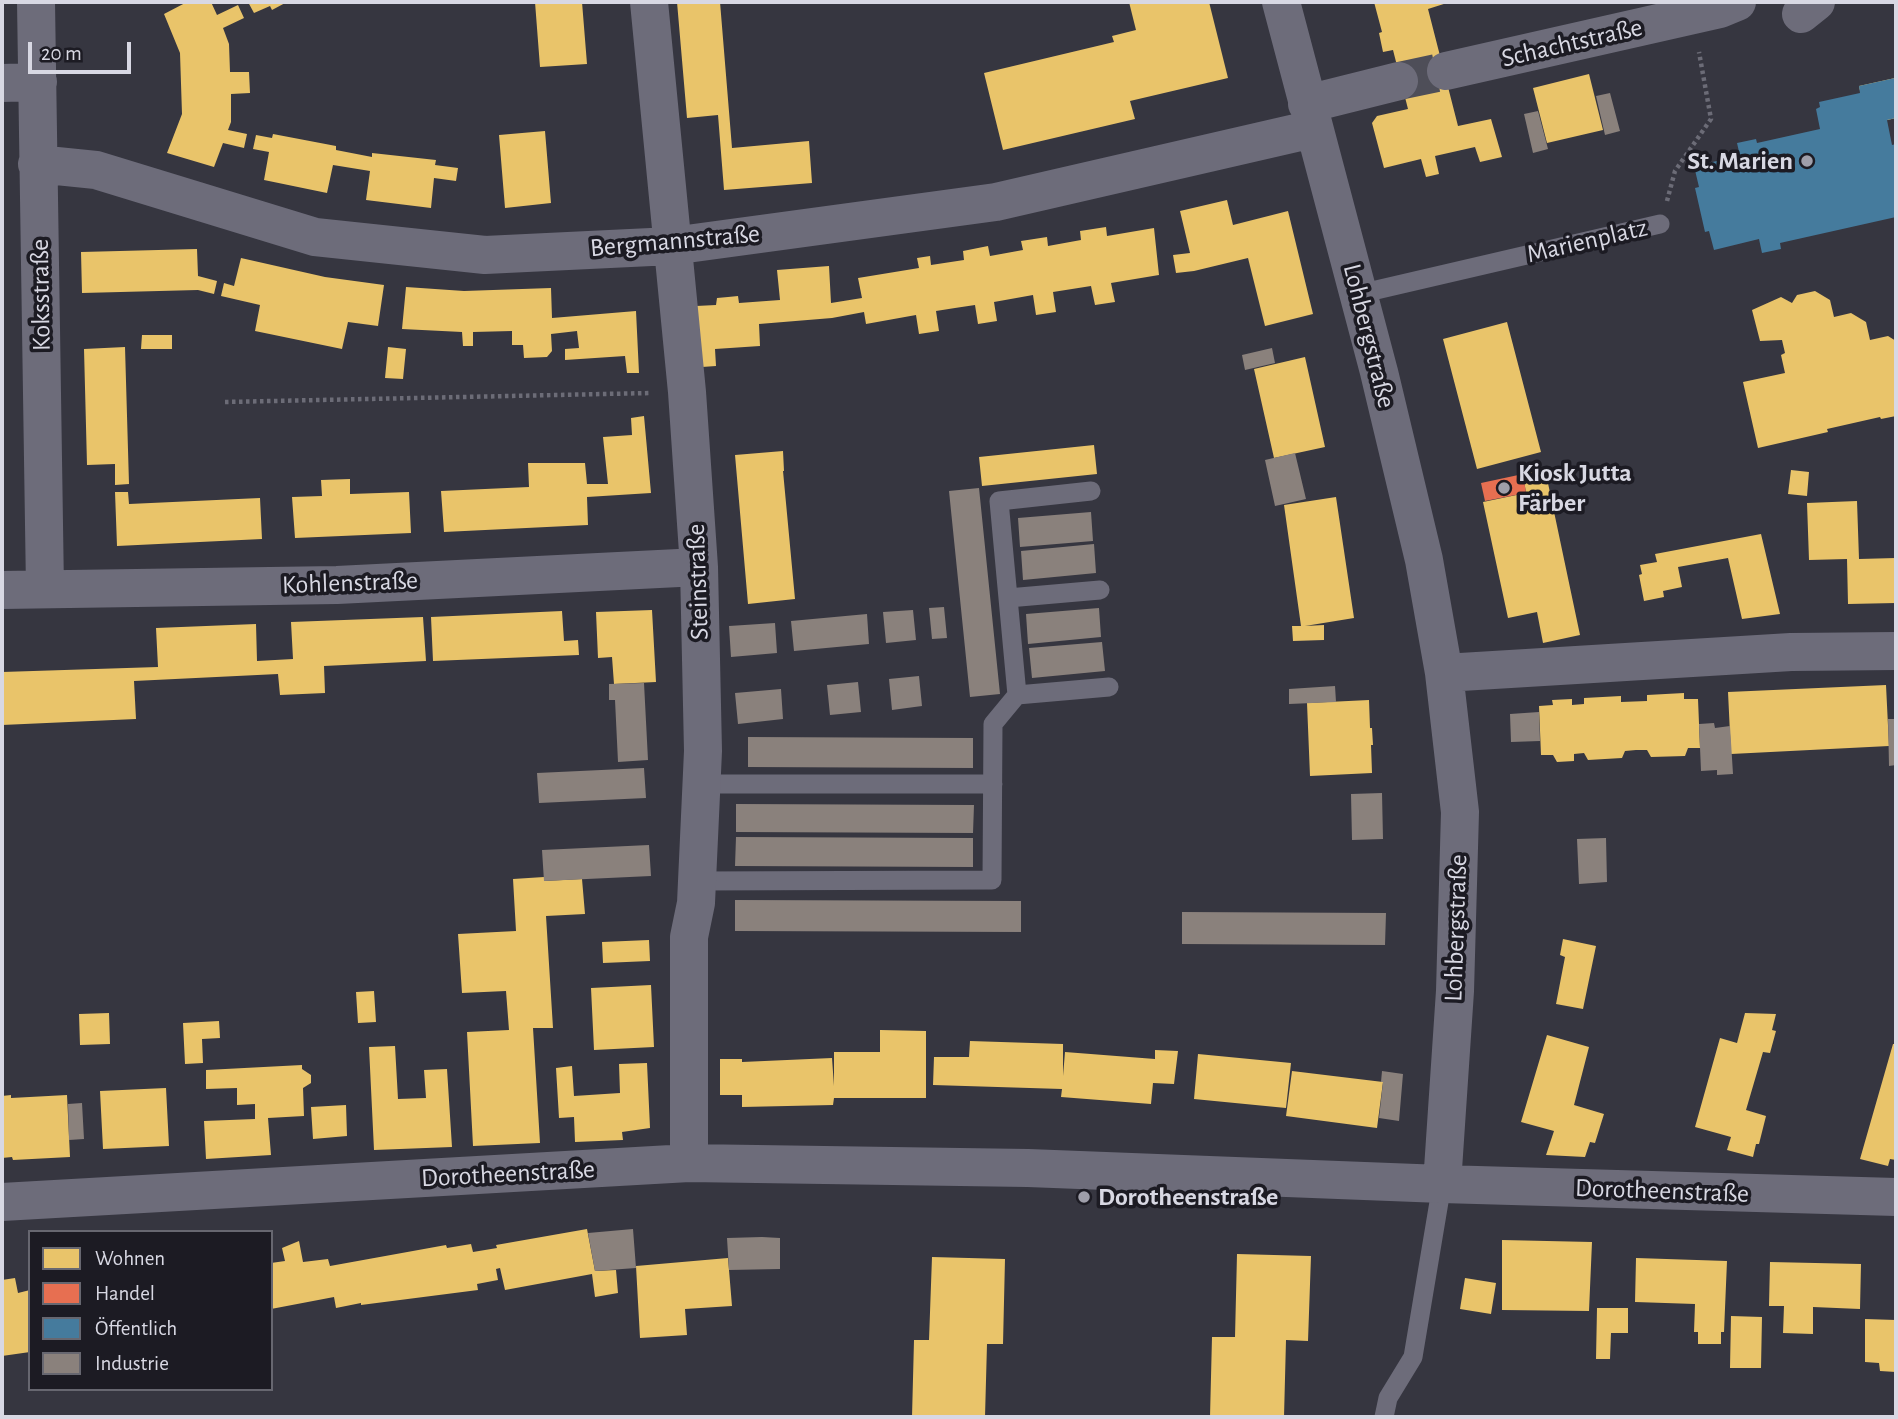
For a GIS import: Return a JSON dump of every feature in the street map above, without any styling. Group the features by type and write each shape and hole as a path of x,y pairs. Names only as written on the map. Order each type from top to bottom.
{"street":[{"path":"36,2 42,2"},
{"name":"Koksstraße","path":"36,2 20,82 37,164 45,589"},
{"name":"Steinstraße","path":"649,2 687,392 699,567 703,751 696,903 689,937 689,1163"},
{"name":"Lohbergstraße","path":"1281,2 1359,294 1424,561 1444,673 1460,812 1455,991 1442,1184"},
{"name":"Schachtstraße","path":"1446,71 1720,9 1737,2"},
{"path":"1310,116 1399,81"},
{"name":"Bergmannstraße","path":"37,164 96,170 314,237 485,256 672,246 996,202 1310,116"},
{"name":"Kohlenstraße","path":"2,590 337,585 699,567"},
{"path":"1444,673 1791,652 1896,651"},
{"name":"Dorotheenstraße","path":"2,1202 689,1163 1028,1168 1442,1184 1896,1197"}],"lane":[{"name":"Marienplatz","path":"1359,294 1660,224"},
{"path":"697,881 992,880 993,724 1017,695 999,501 1091,491"},
{"path":"1008,598 1100,590"},
{"path":"1017,695 1109,687"},
{"path":"702,784 993,784"},
{"path":"1384,1417 1388,1398 1413,1357 1442,1184"}],"path":[{"name":"Marienplatz","path":"1660,224 1675,171 1711,119 1698,50"},
{"path":"225,402 687,392"}],"building: Wohnen":[{"path":"187,2 211,2 217,15 238,5 244,18 223,28 229,44 230,72 249,72 250,93 231,94 231,122 228,130 247,134 244,148 223,143 214,167 167,153 182,114 180,53 164,14"},
{"path":"248,2 287,2 272,10 270,6 254,13"},
{"path":"535,2 582,2 587,64 540,67"},
{"path":"677,2 720,2 732,148 809,141 812,183 724,190 718,115 687,118"},
{"path":"1129,2 1209,2 1228,78 1130,101 1135,119 1003,150 984,73 1114,42 1112,36 1136,30"},
{"path":"1374,2 1450,2 1428,9 1458,126 1491,119 1502,157 1480,162 1475,147 1435,156 1439,174 1426,177 1421,159 1384,168 1372,123 1377,116 1408,109 1393,50 1383,52 1379,33 1382,32"},
{"path":"1589,74 1603,130 1547,143 1533,88"},
{"path":"1895,78 1896,118 1867,125 1859,86"},
{"path":"545,131 551,203 505,208 499,135"},
{"path":"273,134 336,146 336,150 372,157 372,153 436,160 435,165 458,168 456,181 434,178 431,208 366,200 370,171 333,165 327,193 264,180 269,152 253,149 256,135 272,138"},
{"path":"1227,200 1233,225 1288,211 1313,314 1265,326 1248,258 1176,273 1173,255 1190,253 1180,211"},
{"path":"1106,227 1107,236 1154,228 1159,275 1111,283 1115,302 1095,305 1091,286 1053,292 1056,312 1036,315 1033,295 994,302 997,321 978,324 975,305 936,311 939,331 919,334 916,315 866,324 864,312 832,318 759,324 760,346 715,349 716,366 702,367 696,306 716,305 717,298 738,296 739,303 780,300 777,270 829,266 831,303 862,298 858,278 919,268 917,258 930,256 931,265 964,260 963,251 988,246 990,256 1023,250 1021,241 1047,237 1048,246 1081,240 1080,231"},
{"path":"197,249 198,276 217,281 214,294 198,290 82,293 81,252"},
{"path":"241,258 325,277 384,285 378,326 348,322 342,349 255,331 260,305 221,296 224,283 234,286"},
{"path":"406,287 464,291 551,288 552,318 636,311 639,373 627,373 625,356 565,360 565,349 579,348 577,331 551,334 552,351 547,357 524,358 523,345 512,345 512,331 473,332 473,346 463,346 462,332 402,329"},
{"path":"1815,291 1830,300 1834,317 1851,313 1866,322 1870,340 1888,336 1896,341 1896,416 1827,429 1828,432 1758,448 1743,382 1785,373 1781,355 1785,353 1782,340 1760,341 1752,310 1781,297 1792,303 1797,295"},
{"path":"1507,322 1541,452 1477,469 1443,339"},
{"path":"142,335 172,335 172,349 141,349"},
{"path":"125,347 129,484 115,485 115,464 87,465 84,349"},
{"path":"388,347 406,349 403,379 385,378"},
{"path":"1305,357 1325,447 1274,458 1254,369"},
{"path":"644,416 651,493 587,497 588,525 444,532 441,491 529,487 528,463 585,463 587,484 608,484 603,437 632,435 631,418"},
{"path":"1094,445 1097,474 982,486 979,457"},
{"path":"783,451 795,599 748,604 735,455"},
{"path":"1545,469 1580,635 1543,643 1537,612 1508,618 1483,502 1526,493 1523,474"},
{"path":"1791,470 1809,472 1807,496 1788,494"},
{"path":"350,479 350,494 409,492 411,533 295,538 292,497 322,496 321,480"},
{"path":"115,492 128,492 129,504 260,498 262,539 117,546"},
{"path":"1336,497 1354,618 1305,626 1324,625 1324,640 1293,641 1292,626 1301,626 1284,505"},
{"path":"1857,501 1859,559 1896,558 1896,603 1848,604 1847,559 1809,560 1807,503"},
{"path":"1761,534 1780,614 1742,619 1728,558 1678,567 1682,587 1663,591 1664,597 1644,601 1640,565 1657,562 1655,554"},
{"path":"652,610 656,682 614,684 612,657 598,658 596,612"},
{"path":"562,611 564,641 578,640 579,655 433,661 431,617"},
{"path":"423,617 426,661 324,666 325,693 280,695 278,674 134,681 136,719 2,725 2,672 158,667 156,628 256,624 257,661 293,659 291,622"},
{"path":"1886,685 1889,746 1731,754 1728,692"},
{"path":"1684,693 1684,699 1698,699 1700,748 1688,748 1685,756 1651,757 1647,750 1636,750 1625,751 1622,758 1588,760 1584,753 1574,754 1574,761 1557,762 1553,755 1541,755 1539,706 1553,705 1552,700 1572,699 1572,705 1584,704 1584,698 1621,696 1621,702 1647,701 1647,695"},
{"path":"1369,700 1373,745 1372,773 1310,776 1307,703"},
{"path":"544,877 544,881 582,879 585,914 546,916 553,1028 533,1028 540,1143 473,1146 467,1032 509,1030 506,991 462,993 458,934 516,931 513,879"},
{"path":"1563,939 1596,946 1583,1009 1556,1004 1565,957 1560,955"},
{"path":"649,940 650,961 603,963 602,942"},
{"path":"651,985 654,1047 594,1050 591,988"},
{"path":"374,991 376,1022 358,1023 356,992"},
{"path":"109,1013 110,1044 80,1045 79,1014"},
{"path":"1745,1013 1776,1014 1772,1030 1776,1031 1770,1053 1763,1052 1746,1110 1766,1116 1753,1157 1727,1150 1731,1137 1695,1127 1720,1038 1737,1043"},
{"path":"219,1021 220,1038 202,1039 203,1063 185,1064 183,1023"},
{"path":"880,1030 926,1031 926,1098 834,1098 833,1105 742,1107 742,1095 720,1095 720,1059 742,1059 742,1062 832,1058 834,1086 834,1052 880,1052"},
{"path":"1547,1035 1589,1047 1574,1105 1604,1114 1595,1143 1590,1142 1585,1157 1546,1155 1554,1131 1521,1122"},
{"path":"970,1041 1063,1044 1063,1076 1065,1052 1155,1059 1155,1050 1178,1051 1174,1084 1153,1083 1151,1104 1061,1097 1062,1089 933,1085 934,1057 969,1057"},
{"path":"1893,1044 1896,1044 1896,1160 1890,1159 1888,1166 1860,1159"},
{"path":"395,1046 398,1099 426,1098 424,1070 447,1069 452,1147 374,1150 369,1047"},
{"path":"1198,1054 1291,1063 1286,1108 1194,1099"},
{"path":"647,1063 650,1128 622,1132 623,1140 575,1142 574,1117 559,1118 556,1068 572,1066 574,1096 620,1093 619,1064"},
{"path":"302,1065 302,1069 311,1075 311,1083 303,1088 304,1116 268,1118 271,1155 206,1159 204,1121 255,1119 255,1104 237,1105 237,1088 206,1089 206,1070"},
{"path":"1292,1071 1383,1082 1377,1128 1286,1116"},
{"path":"166,1088 169,1146 103,1149 100,1091"},
{"path":"11,1095 11,1098 67,1095 70,1157 13,1160 12,1157 2,1158 2,1096"},
{"path":"346,1105 347,1136 313,1139 311,1107"},
{"path":"587,1229 595,1271 616,1270 618,1293 595,1297 592,1274 505,1290 500,1268 496,1269 498,1280 477,1284 478,1290 336,1308 334,1297 273,1309 273,1263 285,1261 282,1248 299,1241 303,1262 328,1259 330,1266 446,1245 447,1248 471,1244 473,1252 497,1248 496,1245"},
{"path":"1502,1240 1592,1242 1589,1311 1502,1310"},
{"path":"1237,1254 1311,1256 1308,1341 1286,1340 1284,1417 1210,1417 1212,1337 1235,1337"},
{"path":"932,1257 1005,1259 1003,1344 987,1344 985,1417 912,1417 914,1340 929,1340"},
{"path":"728,1258 732,1306 685,1309 687,1335 640,1338 636,1266"},
{"path":"1636,1258 1727,1261 1724,1332 1721,1332 1721,1344 1698,1344 1698,1332 1694,1332 1695,1304 1635,1302"},
{"path":"1770,1262 1861,1264 1860,1309 1813,1307 1813,1334 1783,1333 1784,1306 1769,1306"},
{"path":"15,1278 18,1293 28,1290 28,1352 2,1356 2,1280"},
{"path":"1465,1278 1496,1283 1491,1314 1460,1309"},
{"path":"1597,1308 1628,1308 1628,1333 1611,1333 1610,1359 1596,1359"},
{"path":"1731,1316 1762,1317 1761,1368 1730,1368"},
{"path":"1865,1319 1896,1320 1896,1372 1880,1371 1879,1363 1865,1362"}],"building: Handel":[{"name":"Kiosk Jutta Färber","path":"1523,474 1526,493 1485,501 1481,483"}],"building: Öffentlich":[{"name":"St. Marien","path":"1895,78 1896,118 1887,120 1892,145 1896,144 1896,217 1780,243 1781,249 1762,253 1759,239 1714,250 1709,231 1705,232 1695,188 1699,187 1694,166 1740,156 1737,143 1756,139 1757,143 1820,129 1816,109 1820,107 1819,102 1860,93 1859,86"}],"building: Industrie":[{"path":"1610,93 1620,131 1605,135 1596,96"},
{"path":"1538,111 1548,149 1533,153 1524,114"},
{"path":"1272,348 1275,363 1245,370 1242,355"},
{"path":"1295,453 1306,499 1275,506 1265,460"},
{"path":"979,488 1000,694 970,697 949,491"},
{"path":"1091,512 1093,541 1020,547 1018,518"},
{"path":"1094,544 1096,573 1023,580 1021,551"},
{"path":"944,607 947,638 932,639 929,608"},
{"path":"1099,608 1101,637 1028,644 1026,614"},
{"path":"913,610 916,640 886,643 883,612"},
{"path":"867,614 869,644 794,651 791,621"},
{"path":"775,623 777,653 731,657 729,626"},
{"path":"1102,642 1105,671 1032,678 1029,648"},
{"path":"919,676 922,706 892,710 889,679"},
{"path":"858,682 861,712 830,715 827,685"},
{"path":"644,683 648,760 618,762 615,700 609,700 609,684"},
{"path":"1335,686 1336,702 1289,704 1289,689"},
{"path":"781,689 783,719 738,724 735,693"},
{"path":"1539,712 1540,741 1511,742 1510,714"},
{"path":"1888,719 1896,719 1896,765 1889,766"},
{"path":"1714,723 1715,728 1730,726 1733,774 1717,775 1717,770 1701,771 1699,724"},
{"path":"748,737 973,738 973,768 748,767"},
{"path":"644,768 646,798 539,803 537,773"},
{"path":"1382,793 1383,839 1352,840 1351,794"},
{"path":"736,804 974,805 973,833 736,832"},
{"path":"736,837 973,838 973,867 735,866"},
{"path":"1606,838 1607,882 1579,884 1577,839"},
{"path":"649,845 651,876 544,881 542,850"},
{"path":"735,900 1021,901 1021,932 735,931"},
{"path":"1182,912 1386,913 1385,945 1182,944"},
{"path":"1382,1071 1403,1074 1399,1121 1379,1118"},
{"path":"82,1103 84,1139 69,1140 68,1104"},
{"path":"633,1229 636,1268 595,1271 588,1233"},
{"path":"727,1238 780,1238 780,1269 729,1270"}],"tunnel":[{"path":"1399,81 1446,71"}],"place":[{"name":"St. Marien","path":"1807,161"},
{"name":"Kiosk Jutta Färber","path":"1504,488"},
{"name":"Dorotheenstraße","path":"1084,1197"}]}
